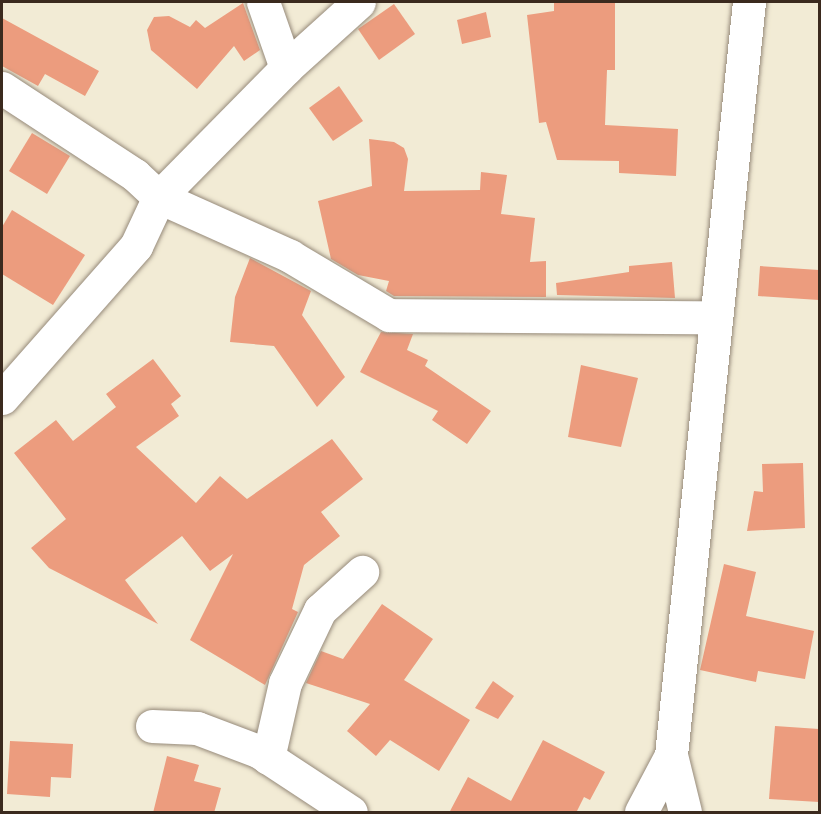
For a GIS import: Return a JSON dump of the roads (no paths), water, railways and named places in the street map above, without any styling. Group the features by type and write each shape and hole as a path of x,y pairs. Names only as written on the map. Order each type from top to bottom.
{"street":[{"path":"263,2 286,68"},
{"path":"2,398 136,246 159,197 286,68 359,2"},
{"path":"685,813 671,755 749,2"},
{"path":"2,88 135,175 159,197 290,255 389,315 715,317"},
{"path":"268,758 285,683 320,610 362,572"},
{"path":"152,726 197,728 268,758 351,813"},
{"path":"641,813 671,755"}]}
